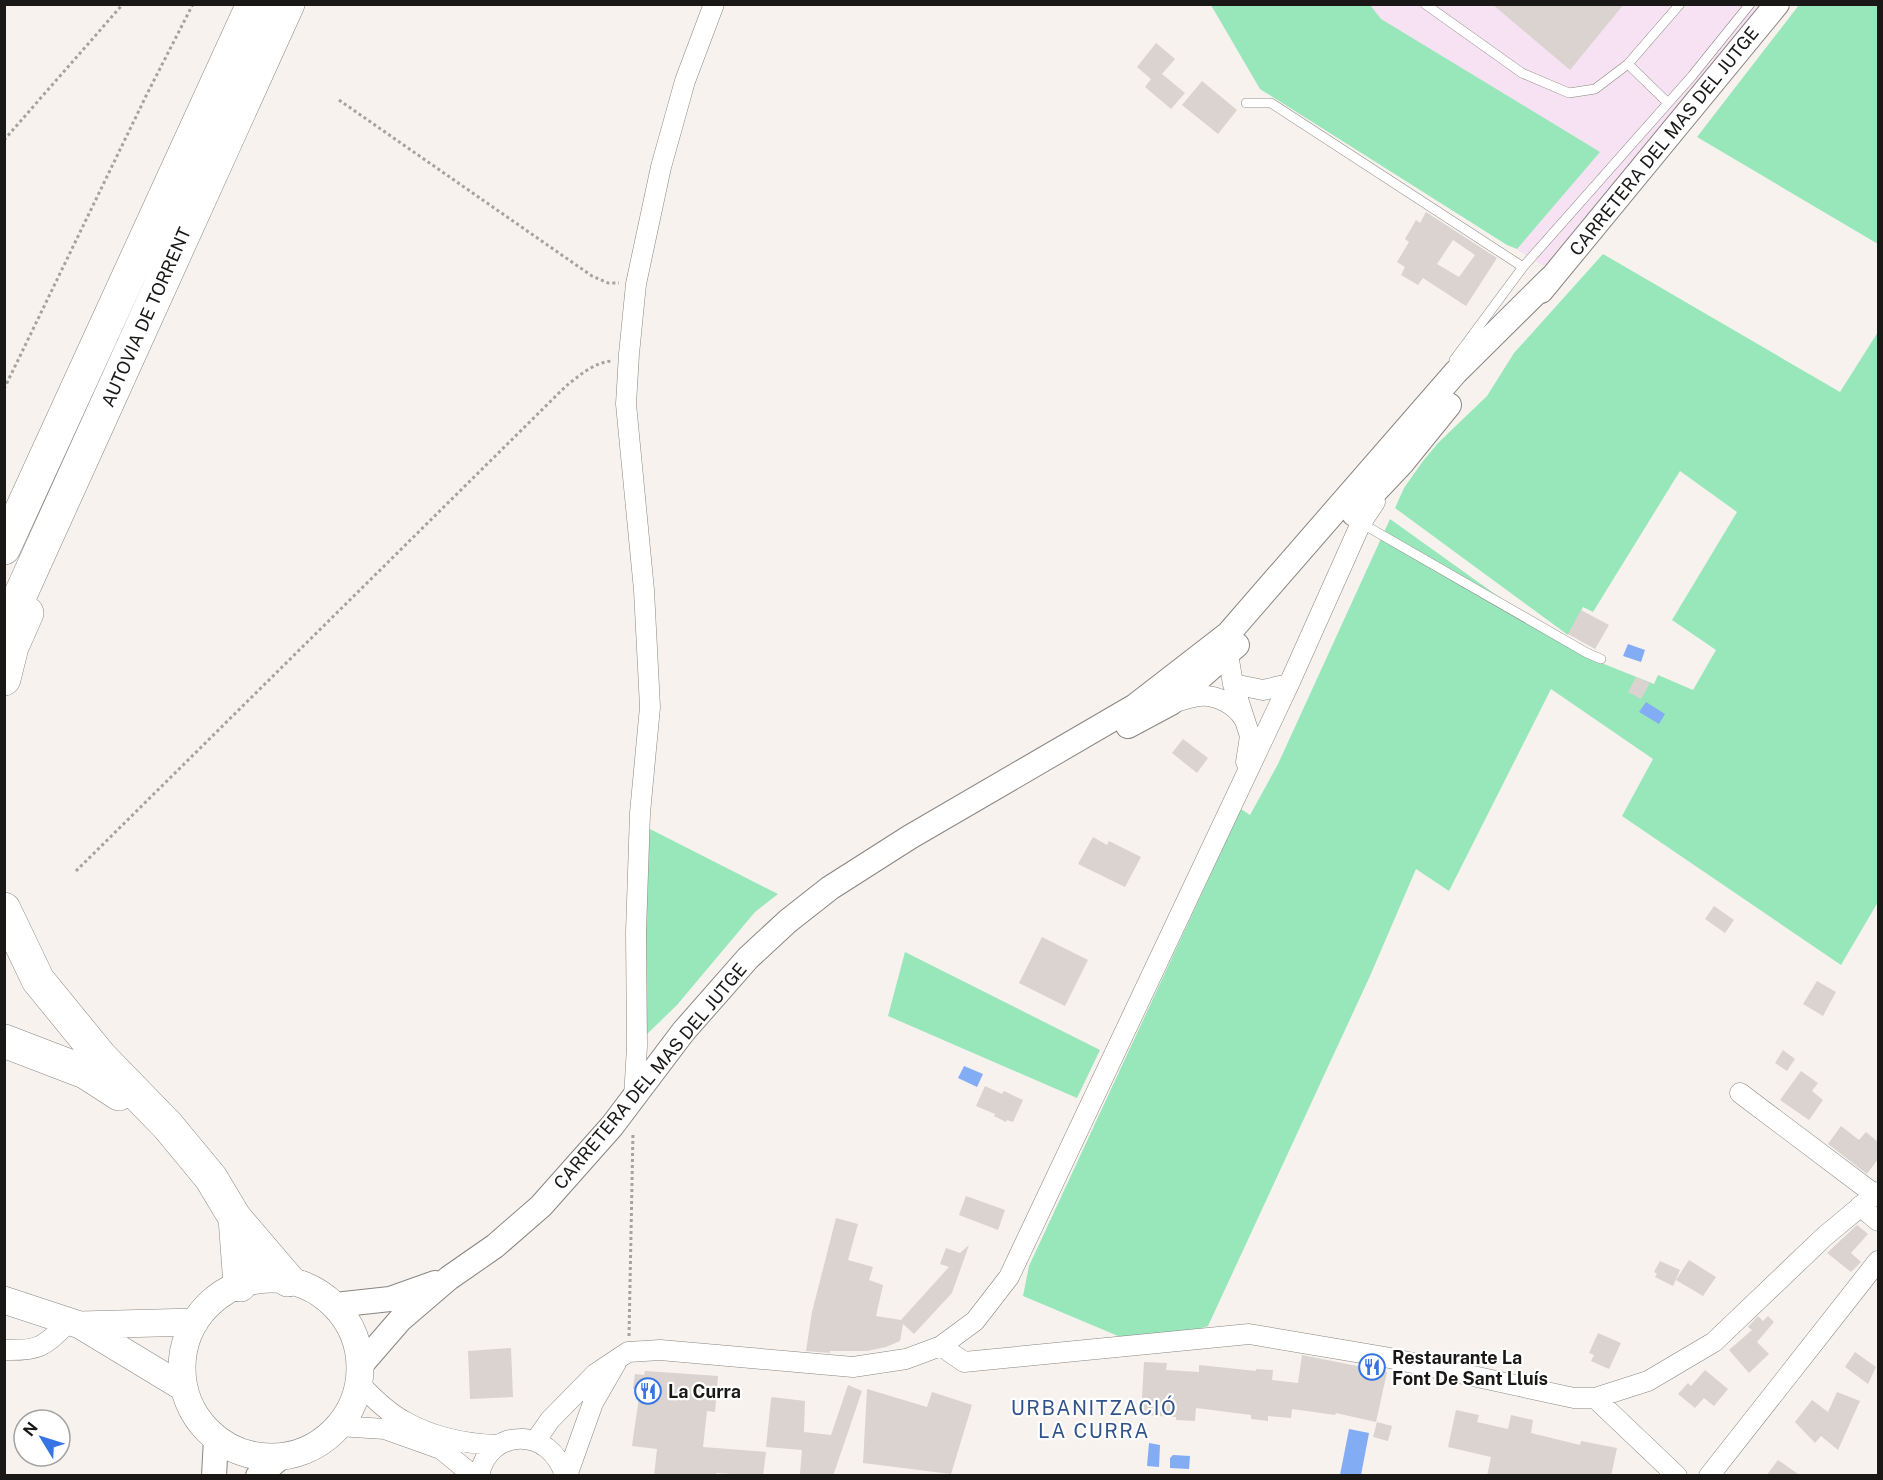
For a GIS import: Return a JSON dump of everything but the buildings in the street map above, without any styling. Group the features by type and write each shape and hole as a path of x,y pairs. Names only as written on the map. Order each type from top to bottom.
{"highway":[{"name":"AUTOVIA DE TORRENT","path":"4,548 253,4"},
{"name":"AUTOVIA DE TORRENT","path":"4,631 288,4"},
{"path":"4,515 104,294 174,174"},
{"path":"4,679 12,648 156,321 204,188"},
{"path":"4,909 38,980 100,1056 168,1126 211,1178 235,1218 288,1280"},
{"path":"4,1041 85,1072 168,1126"},
{"path":"235,1218 240,1285"}],"main road":[{"path":"257,1280 288,1280 310,1287 335,1305 354,1335 360,1374 355,1402 334,1433 310,1449 280,1458 244,1454 216,1439 196,1416 184,1388 183,1351 195,1322 213,1300 240,1285 257,1280"},
{"path":"4,1300 75,1324 184,1388"},
{"path":"75,1324 195,1322"}],"street":[{"path":"634,1098 637,1046 636,932 640,813 650,707 644,590 626,404 628,361 636,284 661,167 685,81 714,4"},
{"name":"CARRETERA DEL MAS DEL JUTGE","path":"1228,645 1551,278 1777,4"},
{"path":"536,1440 550,1420 595,1374 623,1356 660,1350 853,1367 906,1359 941,1346 975,1321 1010,1277 1290,684 1361,523 1395,457"},
{"path":"1228,645 1233,684 1250,736 1239,791"},
{"path":"1171,703 1228,645"},
{"path":"944,818 1135,706 1228,645"},
{"path":"1233,684 1263,690 1290,684"},
{"path":"944,818 1063,762 1171,703 1201,696 1237,708 1245,720"},
{"name":"CARRETERA DEL MAS DEL JUTGE","path":"360,1374 400,1320 448,1278 495,1246 541,1206 634,1098 683,1032 748,958 788,921 830,888 944,818"},
{"path":"1740,1093 1871,1198 1878,1221"},
{"path":"941,1346 964,1362 1249,1334 1385,1358 1574,1398 1595,1398 1648,1381 1714,1341 1825,1236 1871,1198"},
{"path":"1708,1476 1878,1261"},
{"name":"CARRETERA DEL MAS DEL JUTGE","path":"335,1305 390,1299 448,1278"},
{"path":"4,1350 24,1351 44,1346 75,1324"},
{"path":"566,1476 593,1403 623,1356"},
{"path":"360,1374 371,1395 404,1421 459,1442 498,1445 521,1438 536,1440 546,1445 557,1456 566,1476"},
{"path":"1595,1398 1677,1476"},
{"path":"338,1426 385,1429 441,1449 471,1476"},
{"path":"214,1476 216,1439"},
{"path":"479,1476 480,1468 487,1456 498,1445"},
{"path":"258,1476 280,1458"}],"lane":[{"path":"1425,4 1521,74 1569,93 1595,89 1628,64 1680,4"},
{"path":"1395,457 1482,320 1523,267 1668,103 1750,4"},
{"path":"1628,64 1668,103"},
{"path":"1246,103 1271,103 1523,267"},
{"path":"1361,523 1601,659"}],"path":[{"path":"4,140 123,4"},
{"path":"4,390 193,4"},
{"path":"339,100 592,276 608,283 636,284"},
{"path":"76,872 566,386 588,369 605,362 628,361"},
{"path":"623,1356 634,1098"}],"shaded area":[{"path":"1211,5 1785,5 1563,278 1260,89"}],"green space":[{"path":"1211,5 1370,5 1381,19 1600,152 1517,249 1507,245 1260,89"},
{"path":"1799,5 1878,5 1878,244 1697,137"},
{"path":"1603,254 1840,392 1878,332 1878,902 1841,965 1622,816 1653,759 1551,689 1449,891 1416,869 1370,976 1208,1326 1179,1336 1130,1341 1023,1296 1029,1266 1241,809 1250,815 1278,764 1390,519 1534,622 1589,658 1654,684 1658,675 1693,690 1716,650 1672,620 1737,512 1680,471 1593,612 1583,607 1568,635 1395,508 1404,488 1423,461 1438,443 1487,396 1514,353"},
{"path":"648,828 778,894 755,912 677,1005 644,1037"},
{"path":"905,952 1100,1050 1077,1098 888,1016"}],"water":[{"path":"1628,644 1645,650 1641,662 1623,656"},
{"path":"1646,702 1665,714 1659,724 1639,712"},
{"path":"964,1066 983,1074 977,1087 958,1078"},
{"path":"1349,1429 1369,1433 1361,1475 1340,1475"},
{"path":"1149,1443 1160,1445 1159,1467 1147,1466"},
{"path":"1173,1455 1190,1456 1189,1469 1170,1468 1170,1458"}],"place":[{"name":"Restaurante La Font De Sant Lluís","path":"1372,1367"},
{"name":"La Curra","path":"648,1391"}],"district":[{"name":"URBANITZACIÓ LA CURRA","path":"1094,1420"}]}
